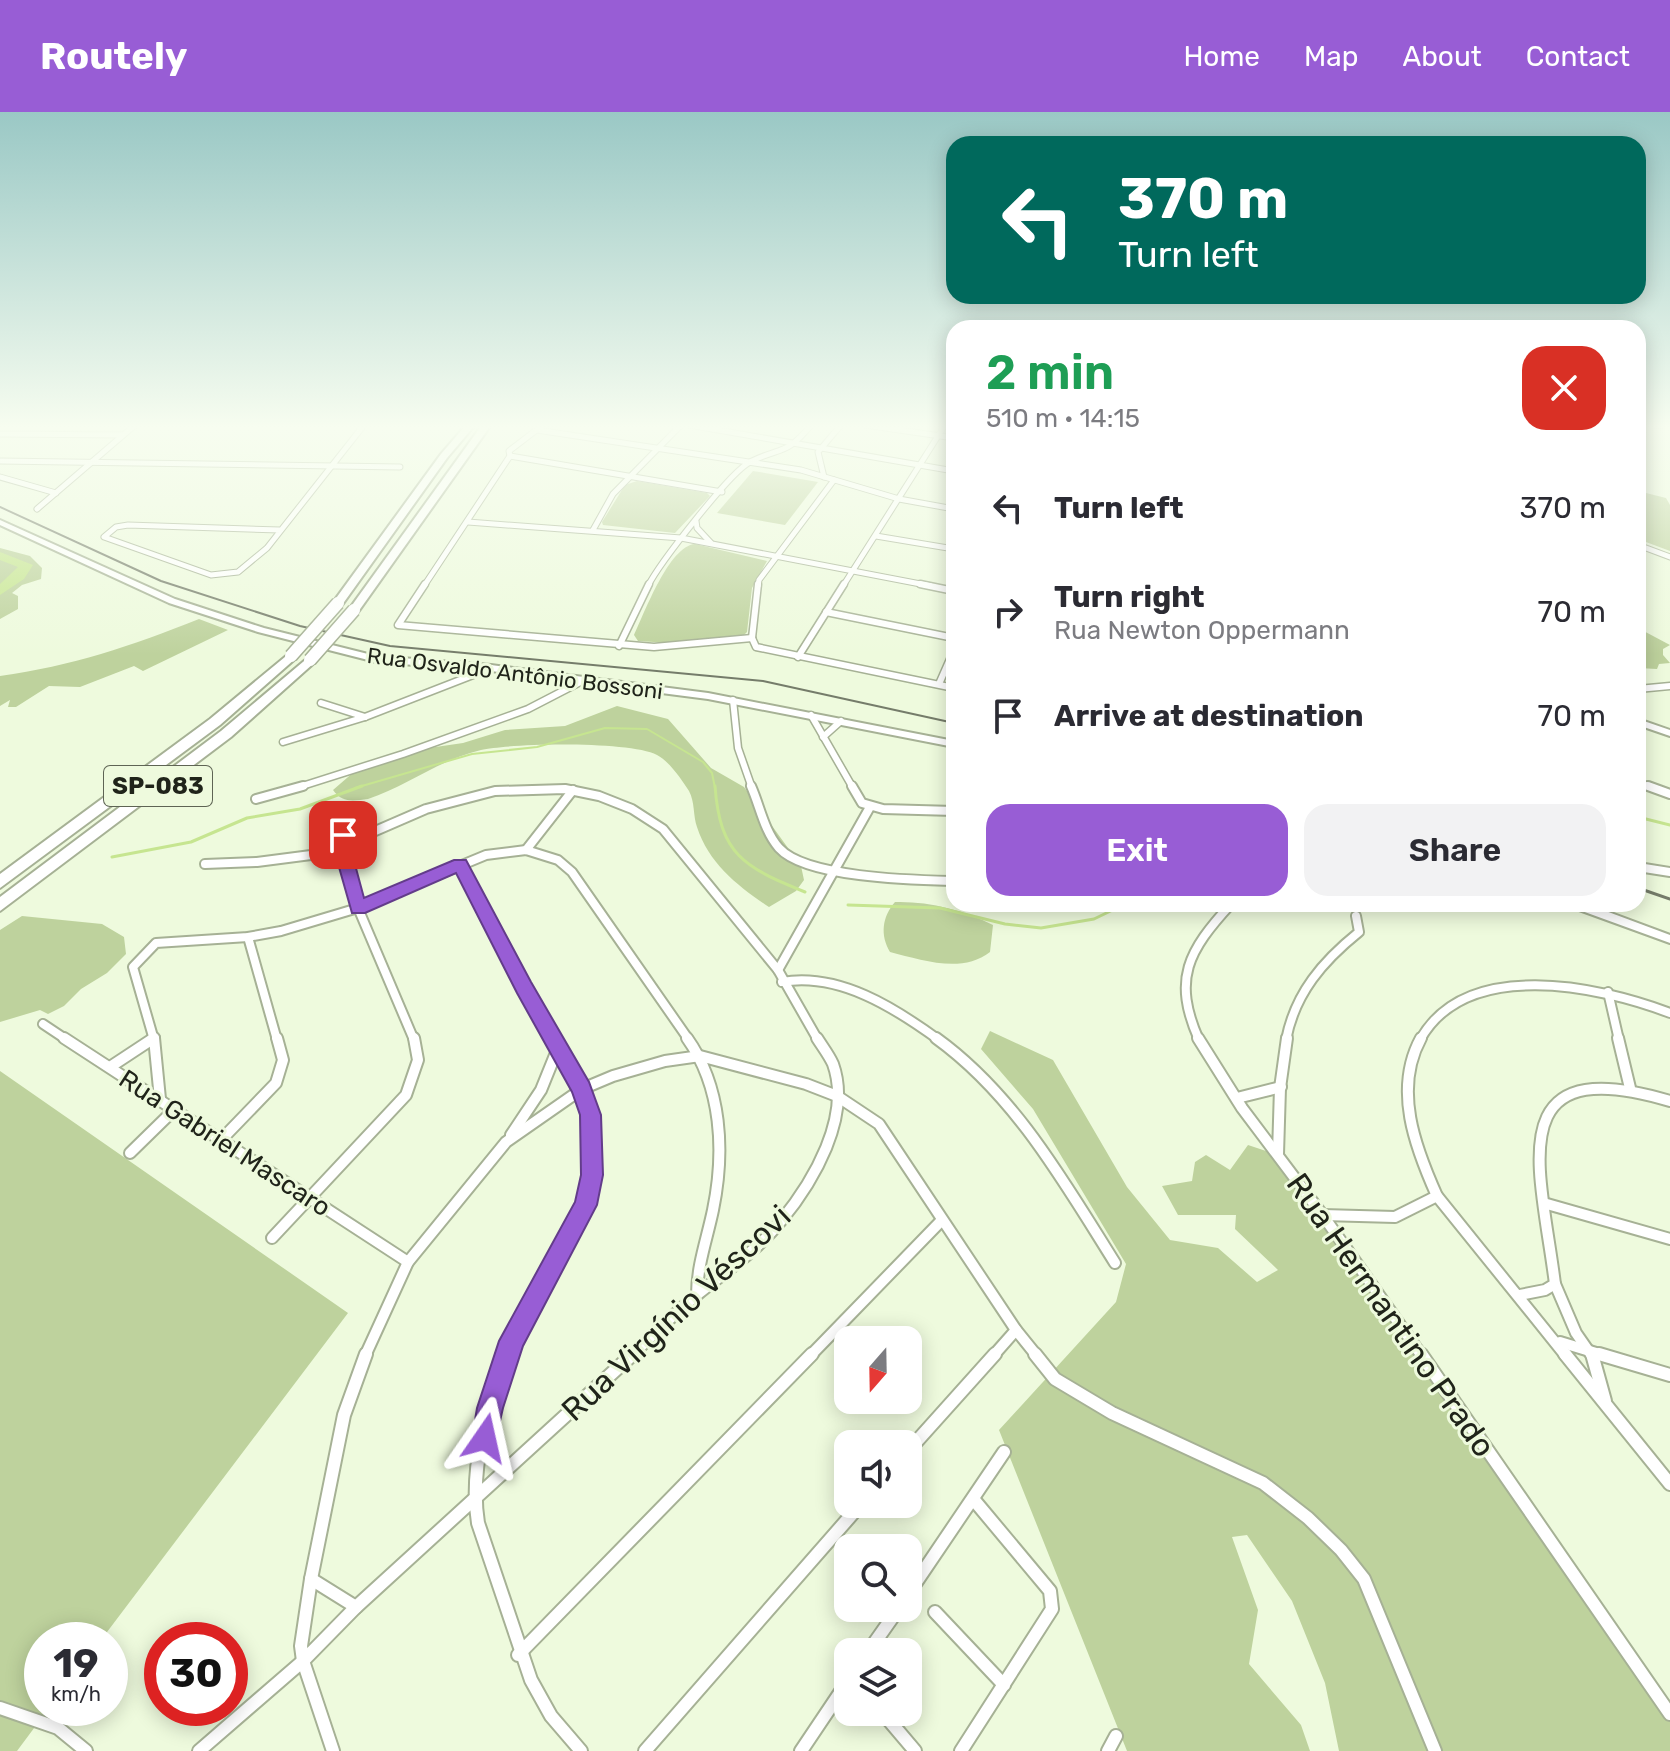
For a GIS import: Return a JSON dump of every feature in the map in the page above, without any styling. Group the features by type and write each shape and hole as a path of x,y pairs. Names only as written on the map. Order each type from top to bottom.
{"highway":[{"name":"SP-083","path":"0,882 215,722 291,656 338,603 411,501"},
{"name":"SP-083","path":"0,905 226,734 310,660 354,610 432,501"}],"street":[{"path":"37,509 46,501"},
{"path":"280,530 128,525 116,527 105,534 108,540 211,575 224,575 244,570 280,530 304,501"},
{"path":"481,501 398,625 619,646 654,647 752,638"},
{"path":"593,530 609,501"},
{"path":"619,646 657,569 713,501"},
{"path":"818,501 759,580 752,638 756,647 946,686"},
{"path":"798,657 897,501"},
{"path":"913,501 946,508"},
{"path":"696,521 697,528 712,544"},
{"name":"Rua Osvaldo Antônio Bossoni","path":"0,522 161,597 261,630 376,659 491,668 733,700 946,742"},
{"path":"468,522 681,538 946,589"},
{"path":"876,536 946,548"},
{"path":"1646,548 1670,557"},
{"path":"826,612 946,636"},
{"path":"456,683 458,666"},
{"path":"283,742 365,717 491,668"},
{"path":"939,684 946,668"},
{"path":"256,799 373,767 561,695 586,679"},
{"path":"1646,688 1670,686"},
{"path":"733,700 732,720 740,756 772,836 783,852 797,860 837,870 946,881"},
{"path":"321,703 365,717"},
{"path":"811,715 862,803 870,807 946,811"},
{"path":"823,737 841,721"},
{"path":"1646,725 1670,733"},
{"path":"1646,785 1670,794"},
{"name":"Rua Virgínio Véscovi","path":"199,1751 303,1661 356,1607 780,1223 824,1152 835,1120 837,1096 833,1065 780,976 663,829 645,814 622,803 573,790 526,787 479,792 391,822 342,846 270,862 205,864"},
{"path":"526,850 573,790"},
{"path":"870,807 780,976 806,976 851,990 925,1028 967,1059 1030,1130 1115,1263"},
{"path":"272,1238 406,1095 418,1060 414,1038 358,908 342,846 343,835 334,808"},
{"path":"160,1099 154,1038 133,967 156,943 172,939 248,937 358,908 486,855 526,850 558,860 572,872 700,1056 712,1083 719,1142 718,1179 696,1273 697,1295"},
{"path":"460,865 582,1089 591,1115 592,1175 586,1205 512,1341 490,1408 475,1498 478,1522 518,1655 540,1703 581,1751"},
{"path":"1646,868 1670,872"},
{"name":"Rua Hermantino Prado","path":"1224,912 1204,936 1191,965 1184,993 1194,1030 1218,1074 1323,1215 1670,1714"},
{"path":"1597,912 1670,939"},
{"path":"1278,1155 1281,1087 1289,1025 1307,980 1323,961 1359,932 1356,916"},
{"path":"221,1140 262,1100 282,1071 283,1060 248,937"},
{"path":"1670,1013 1608,992 1551,985 1480,994 1456,1002 1422,1032 1414,1048 1407,1098 1415,1143 1437,1196 1670,1484"},
{"path":"1608,992 1630,1088"},
{"name":"Rua Gabriel Mascaro","path":"43,1024 408,1262"},
{"path":"110,1067 154,1038"},
{"path":"333,1751 303,1661 301,1646 311,1579 344,1415 371,1340 408,1262 506,1142 545,1082 558,1048"},
{"path":"506,1142 582,1089 638,1068 700,1056 764,1070 837,1096 879,1124 1016,1330 1055,1379 1081,1397 1263,1483 1308,1518 1341,1550 1364,1579 1435,1751"},
{"path":"1237,1098 1281,1087"},
{"path":"1606,1405 1591,1351 1576,1333 1555,1284 1538,1130 1543,1114 1563,1094 1596,1087 1630,1088 1670,1101"},
{"path":"130,1153 175,1109"},
{"path":"1323,1215 1395,1217 1437,1196"},
{"path":"1547,1204 1670,1239"},
{"path":"518,1655 942,1220"},
{"path":"1520,1295 1545,1290 1555,1284"},
{"path":"922,1435 1016,1330"},
{"path":"1558,1342 1670,1375"},
{"path":"922,1574 1004,1452"},
{"path":"965,1750 1047,1619 1053,1601 1050,1591 974,1500"},
{"path":"645,1751 849,1518"},
{"path":"311,1579 356,1607"},
{"path":"935,1612 1004,1685"},
{"path":"801,1751 834,1702"},
{"path":"0,1708 41,1719 75,1738 86,1751"},
{"path":"894,1726 915,1751"},
{"path":"1108,1751 1116,1736"}],"green space":[{"path":"615,501 705,501 675,533 603,525"},
{"path":"727,501 803,501 785,525 717,513"},
{"path":"1646,501 1668,501 1670,505 1670,551 1646,542"},
{"path":"695,544 767,561 752,588 747,632 743,636 670,643 638,641 634,635 667,568 685,548"},
{"path":"0,548 30,556 42,568 41,579 22,585 12,593 18,596 18,609 0,619"},
{"path":"199,619 228,630 143,671 134,666 80,687 49,686 16,707 8,707 10,700 0,706 0,676 101,654"},
{"path":"1646,632 1670,645 1663,649 1663,655 1670,663 1659,664 1657,669 1646,668"},
{"path":"617,706 668,719 711,768 744,787 801,866 804,880 796,891 769,907 736,883 717,863 702,840 691,795 683,782 662,758 643,750 598,745 496,748 466,754 368,799 344,799 333,790 355,771 415,750 463,743 505,730 565,726"},
{"path":"895,902 920,903 946,908 946,912 970,915 993,925 990,952 979,959 954,964 890,952 885,939 887,914"},
{"path":"22,916 102,924 124,937 126,954 64,1006 48,1014 40,1010 0,1022 0,930"},
{"path":"990,1031 1053,1060 1127,1187 1170,1240 1218,1248 1257,1282 1278,1270 1235,1229 1236,1215 1178,1215 1162,1186 1192,1181 1195,1162 1206,1155 1230,1170 1248,1145 1278,1155 1670,1714 1670,1751 1339,1751 1325,1683 1292,1601 1247,1535 1232,1537 1258,1610 1249,1664 1301,1725 1310,1751 1127,1751 999,1430 1116,1302 1126,1264 1033,1109 981,1049"},
{"path":"0,1071 348,1313 115,1622 24,1622 24,1726 36,1726 17,1751 0,1751"}],"waterway":[{"path":"0,556 26,565 19,576 0,591"},
{"path":"355,788 472,754 537,747 605,728 647,729 703,762 712,773 715,788"},
{"path":"112,857 191,842 247,818 300,809 362,786"},
{"path":"715,786 723,828 739,856 766,875 805,892"},
{"path":"1646,819 1670,825"},
{"path":"848,905 946,909"},
{"path":"956,912 1005,924 1041,928 1094,919 1108,912"}],"railway":[{"path":"0,507 161,581 300,626 390,646 763,681 946,721"},
{"path":"1646,891 1670,899"}],"route":[{"path":"343,835 342,846 358,908 460,865 582,1089 591,1115 592,1175 586,1205 512,1341 490,1408 485,1438"}]}
